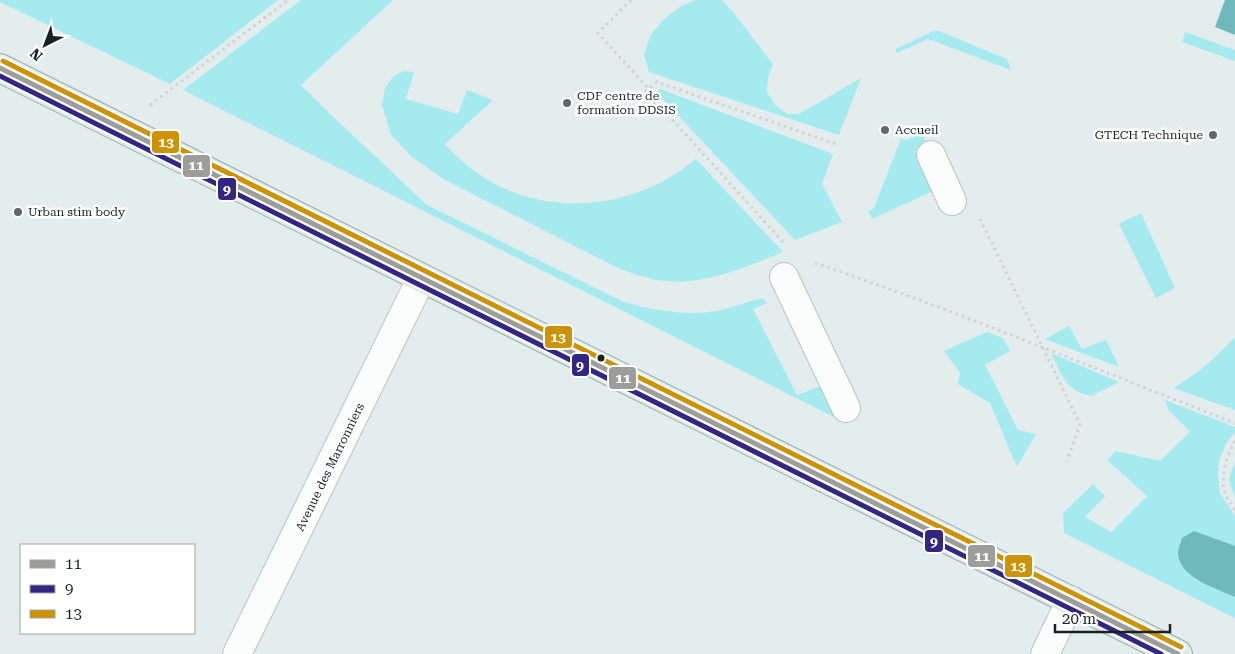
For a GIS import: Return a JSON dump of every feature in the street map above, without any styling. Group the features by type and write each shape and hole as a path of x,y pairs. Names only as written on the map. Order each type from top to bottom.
{"main road":[{"path":"0,68 1178,654"}],"street":[{"path":"932,155 952,201"},
{"path":"784,277 846,408"},
{"name":"Avenue des Marronniers","path":"237,654 421,279"},
{"path":"1045,654 1071,600"}],"path":[{"path":"120,129 288,0"},
{"path":"630,0 598,33 648,88"},
{"path":"785,244 659,105 639,97 657,82 836,144"},
{"path":"980,218 1080,424 1066,461"},
{"path":"807,259 902,292 1235,423"},
{"path":"1235,441 1227,456 1222,472 1224,490 1235,510"}],"shaded area":[{"path":"0,0 278,0 170,84 0,2"},
{"path":"301,0 393,0 301,85 427,205 624,302 634,305 666,311 699,313 723,310 763,298 767,303 753,309 797,395 821,386 834,417 183,90"},
{"path":"696,0 722,0 733,12 773,64 768,78 767,92 775,105 787,114 799,114 861,78 839,135 649,72 644,55 650,36 664,19 681,6"},
{"path":"1225,0 1235,0 1235,35 1215,27"},
{"path":"936,30 1007,59 1011,70 928,39 897,53 895,49"},
{"path":"1185,32 1235,50 1235,61 1182,42"},
{"path":"404,71 414,72 406,99 458,114 467,90 493,100 445,144 472,169 502,187 534,198 567,203 601,202 634,194 666,179 696,159 783,252 727,273 697,280 661,280 618,268 445,180 412,157 391,135 382,105 385,88 394,76"},
{"path":"660,89 833,154 822,184 842,222 795,240 657,93"},
{"path":"923,133 925,140 915,152 935,190 872,219 868,211 874,208 901,139 906,140"},
{"path":"1141,213 1175,288 1156,298 1119,224"},
{"path":"1069,326 1082,349 1106,340 1119,367 1045,339"},
{"path":"987,332 1003,338 1010,351 985,365 1018,430 1036,434 1017,467 990,403 958,384 960,372 944,351"},
{"path":"1235,337 1235,410 1173,388 1206,365"},
{"path":"1051,353 1119,382 1092,396 1083,394 1076,391 1066,381"},
{"path":"1165,400 1235,427 1235,432 1226,444 1220,458 1218,473 1220,493 1235,516 1235,618 1064,533 1063,513 1093,484 1105,496 1085,517 1111,532 1147,496 1107,460 1116,451 1160,461 1190,432 1168,409"},
{"path":"1235,462 1235,499 1229,479"},
{"path":"1194,531 1235,546 1235,597 1191,576 1180,562 1178,551 1182,538"}],"transit line":[{"name":"13","path":"3,61 1181,647"},
{"name":"11","path":"0,68 1178,654"},
{"name":"9","path":"0,76 1161,654"}],"place":[{"name":"CDF centre de formation DDSIS","path":"567,103"},
{"name":"Accueil","path":"885,130"},
{"name":"GTECH Technique","path":"1213,135"},
{"name":"Urban stim body","path":"18,212"}]}
